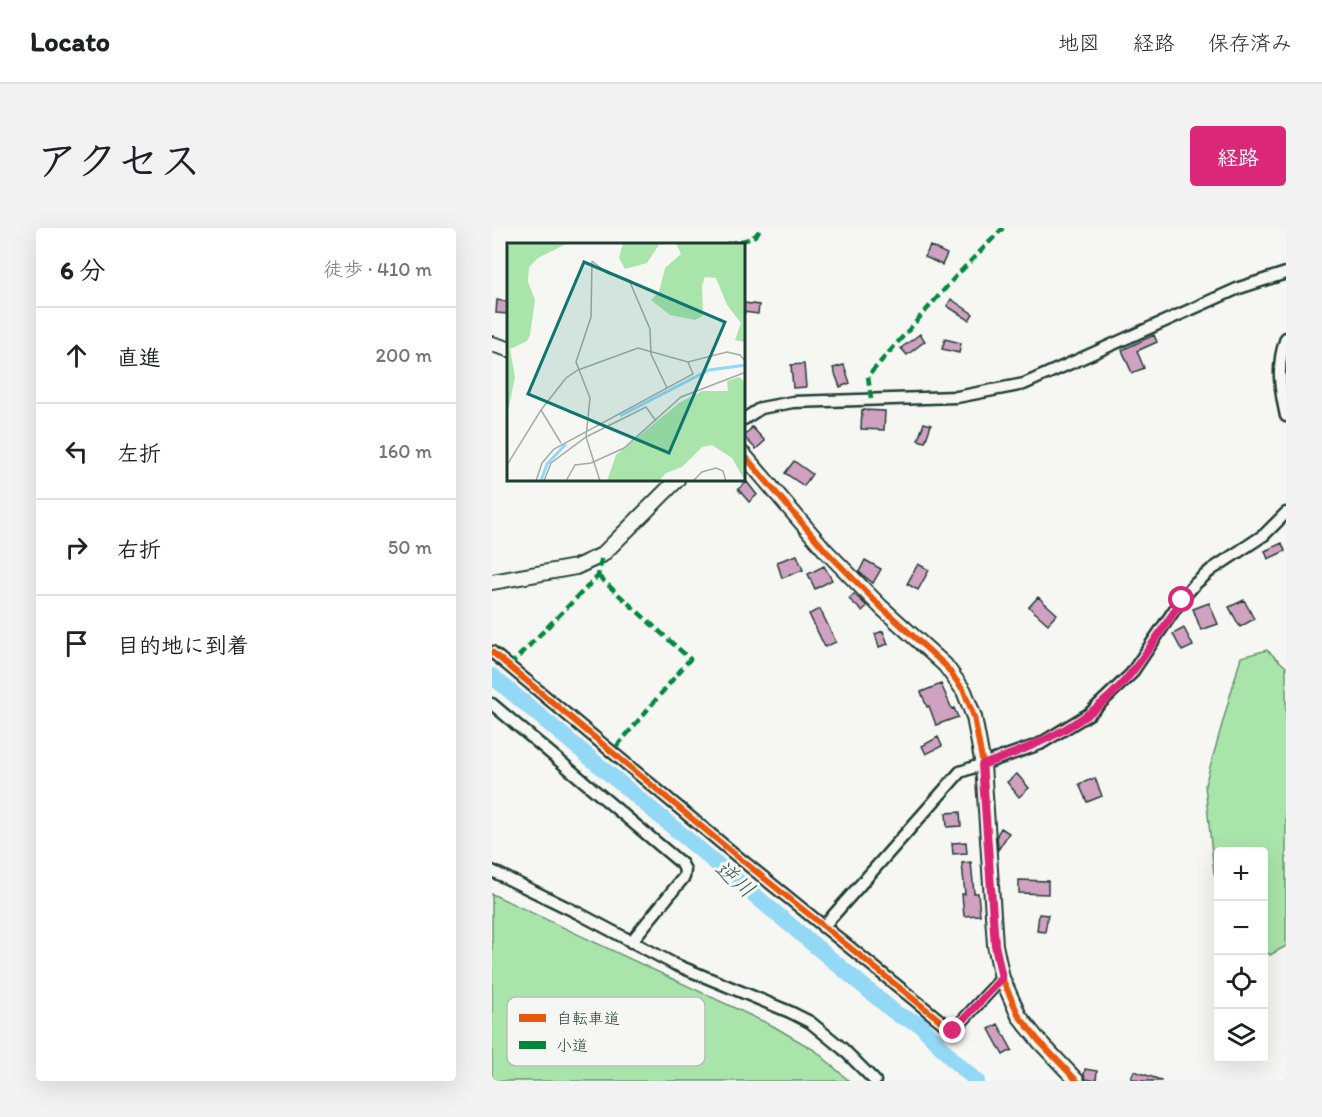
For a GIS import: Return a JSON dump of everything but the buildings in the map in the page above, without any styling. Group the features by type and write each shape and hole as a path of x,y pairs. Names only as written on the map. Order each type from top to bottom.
{"street":[{"path":"746,418 761,408 793,402 957,397 1024,384 1239,288 1286,273"},
{"path":"1286,338 1279,370 1286,416"},
{"path":"492,344 507,349"},
{"path":"746,457 825,550 881,607 945,665 964,692 974,717 982,765 995,945 1002,978 1019,1016 1077,1081"},
{"path":"492,582 576,567 602,555 675,482"},
{"path":"823,927 960,772 1040,744 1089,714 1131,674 1195,584 1211,570 1264,535 1286,513"},
{"path":"492,652 823,927 953,1031 1002,978"},
{"path":"492,705 682,864 685,870 684,877 631,942"},
{"path":"492,872 578,913 674,964 810,1022 842,1048 875,1081"}],"green space":[{"path":"1267,650 1286,667 1286,946 1270,955 1268,953 1268,847 1214,847 1214,873 1205,785 1241,657"},
{"path":"492,894 773,1026 816,1051 849,1081 492,1081"}],"waterway":[{"name":"逆川","path":"492,676 898,1015 920,1024 955,1062 977,1081"}],"marked path":[{"path":"732,243 755,236 760,228"},
{"path":"871,399 868,376 958,274 1003,228"},
{"path":"509,666 598,576 602,555"},
{"path":"598,576 690,659 612,752"}],"cycle path":[{"path":"746,457 825,550 881,607 945,665 964,691 974,717 983,765 995,945 1002,978 1019,1016 1077,1081"},
{"path":"492,652 738,857 953,1031 1002,978"}],"route":[{"path":"953,1031 1002,978 995,945 982,765 1040,744 1074,725 1104,702 1131,674 1182,600"}]}
